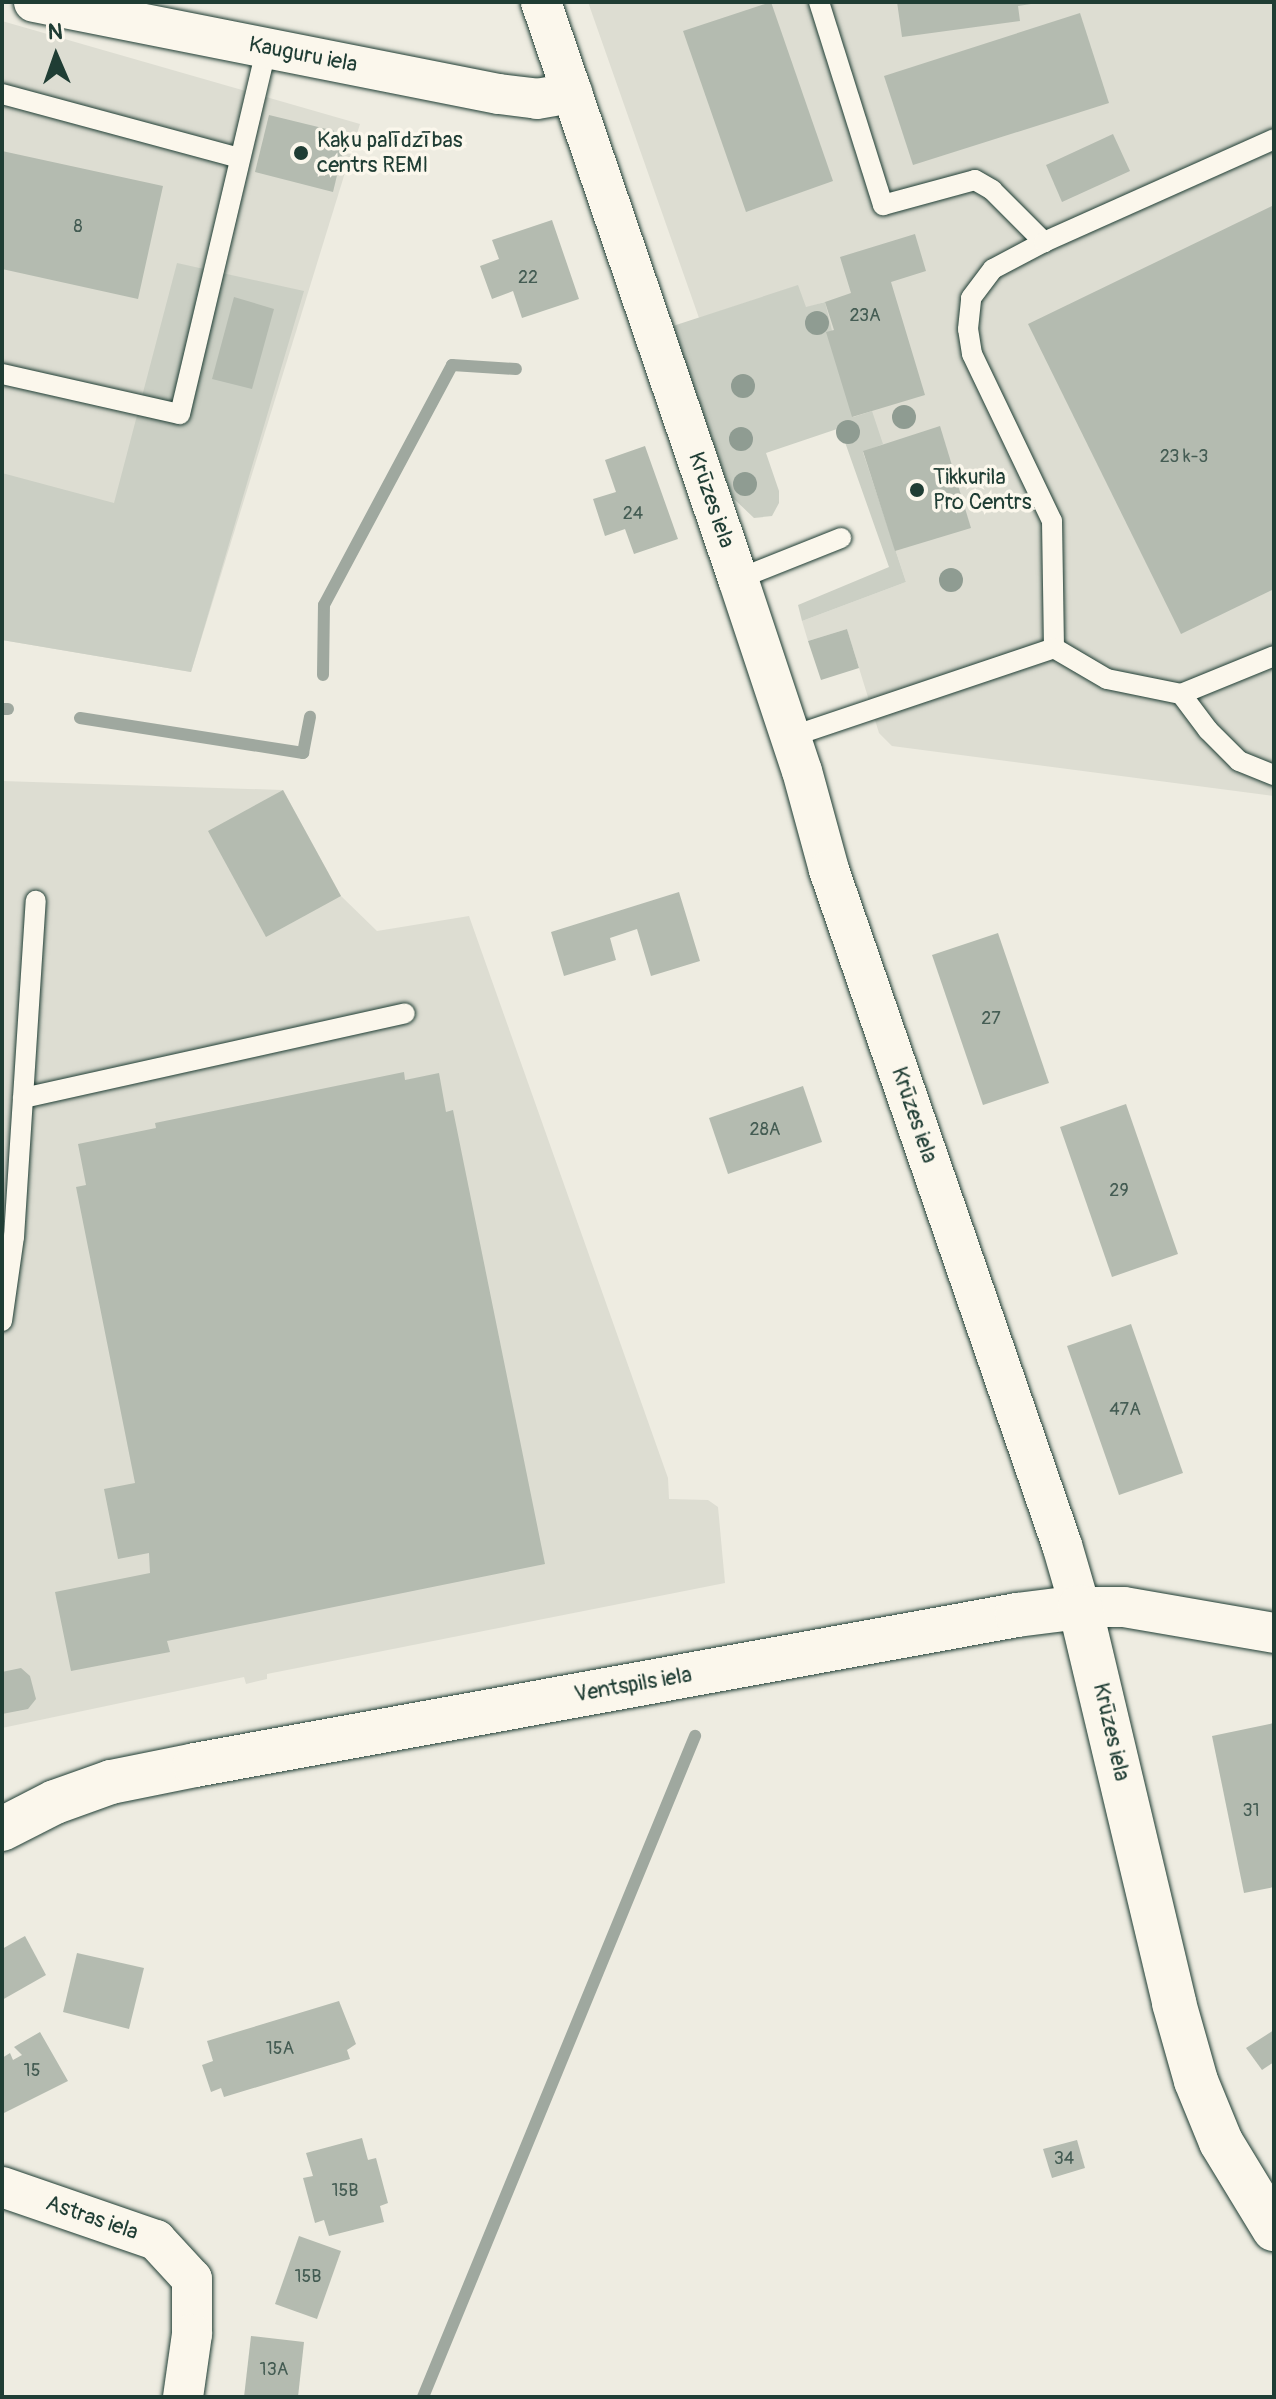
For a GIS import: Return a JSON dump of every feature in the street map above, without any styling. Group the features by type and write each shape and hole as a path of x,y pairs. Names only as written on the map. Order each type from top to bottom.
{"street":[{"name":"Kauguru iela","path":"34,2 499,94 537,99 572,93"},
{"name":"Krūzes iela","path":"541,2 738,579 790,737 829,870 1062,1545 1080,1607 1174,2003 1196,2081 1221,2142 1274,2229"},
{"name":"Ventspils iela","path":"2,1829 55,1802 111,1782 1017,1615 1080,1607 1124,1607 1274,1633"},
{"name":"Astras iela","path":"2,2187 156,2240 192,2279 192,2334 183,2397"}],"lane":[{"path":"819,2 883,205 975,180 992,190 1044,242"},
{"path":"2,374 180,414 266,49"},
{"path":"2,94 240,158"},
{"path":"1054,648 1052,521 972,354 968,329 971,298 993,269 1044,242 1274,139"},
{"path":"738,579 841,538"},
{"path":"790,737 1054,648 1107,679 1181,694 1274,656"},
{"path":"1181,694 1208,730 1239,761 1274,775"},
{"path":"2,1321 14,1237 36,901"},
{"path":"23,1098 405,1013"}],"shaded area":[{"path":"588,2 1274,2 1274,796 892,746 879,733 847,629 808,641 802,621 906,582 863,451 872,411 852,417 824,302 806,308 797,286 699,318"},
{"path":"2,21 360,124 191,672 2,640"},
{"path":"177,263 304,291 191,672 2,640 2,473 114,503"},
{"path":"798,285 806,307 825,302 853,417 872,411 883,444 863,452 906,582 802,621 798,605 889,567 840,428 766,453 779,491 779,503 772,516 754,518 732,497 673,326"},
{"path":"2,781 283,790 341,896 377,931 469,916 668,1478 669,1499 708,1500 718,1507 725,1583 267,1674 267,1679 246,1684 244,1677 2,1728"}],"building":[{"path":"771,2 833,181 746,212 683,31"},
{"path":"897,2 1031,4 1018,6 1020,21 902,37"},
{"path":"1080,13 1109,103 913,165 884,76"},
{"name":"Kaķu palīdzības centrs REMI","path":"269,115 347,134 333,192 255,172"},
{"path":"1113,134 1130,171 1062,202 1046,165"},
{"path":"2,151 163,186 138,299 2,269"},
{"path":"1274,205 1274,589 1181,634 1028,324"},
{"path":"552,220 579,299 522,318 513,291 492,299 480,266 499,259 492,240"},
{"path":"915,234 926,271 891,282 925,395 852,417 826,332 834,330 825,302 851,293 840,257"},
{"path":"234,297 274,309 252,389 212,379"},
{"name":"Tikkurila Pro Centrs","path":"940,426 971,528 895,551 863,451"},
{"path":"645,446 678,539 634,554 625,529 605,536 593,499 616,492 605,460"},
{"path":"847,629 859,668 821,680 808,641"},
{"path":"283,790 341,896 266,937 208,831"},
{"path":"679,892 700,961 651,976 637,929 610,938 616,960 564,976 551,932"},
{"path":"998,933 1049,1083 983,1105 932,955"},
{"path":"404,1072 405,1080 439,1073 446,1112 453,1110 545,1564 167,1641 170,1652 71,1671 55,1592 150,1573 149,1553 118,1559 104,1489 135,1483 76,1187 86,1185 78,1144 156,1128 155,1123"},
{"path":"803,1086 822,1142 728,1174 709,1118"},
{"path":"1126,1104 1178,1254 1112,1277 1060,1127"},
{"path":"1131,1324 1183,1473 1119,1495 1067,1346"},
{"path":"21,1668 30,1676 36,1699 28,1709 2,1714 2,1672"},
{"path":"1274,1723 1274,1887 1244,1893 1212,1736"},
{"path":"25,1936 46,1975 2,2000 2,1949"},
{"path":"77,1953 144,1968 129,2029 63,2012"},
{"path":"339,2001 356,2044 347,2050 350,2059 224,2097 221,2088 211,2092 202,2065 213,2061 207,2041"},
{"path":"1274,2030 1274,2062 1262,2070 1246,2048"},
{"path":"40,2032 68,2081 2,2114 2,2058 10,2053 13,2060 22,2055 14,2047"},
{"path":"362,2138 368,2160 376,2158 388,2203 380,2206 384,2222 329,2236 324,2220 315,2223 303,2178 313,2176 306,2153"},
{"path":"1077,2140 1085,2168 1052,2178 1043,2149"},
{"path":"299,2236 341,2251 317,2319 275,2304"},
{"path":"251,2336 304,2342 298,2397 244,2397"}],"waterway":[{"path":"323,675 324,605 452,365 516,369"},
{"path":"2,709 8,709"},
{"path":"80,718 303,753 310,717"},
{"path":"423,2397 695,1736"}],"place":[{"name":"Kaķu palīdzības centrs REMI","path":"301,153"},
{"name":"Tikkurila Pro Centrs","path":"917,490"}]}
